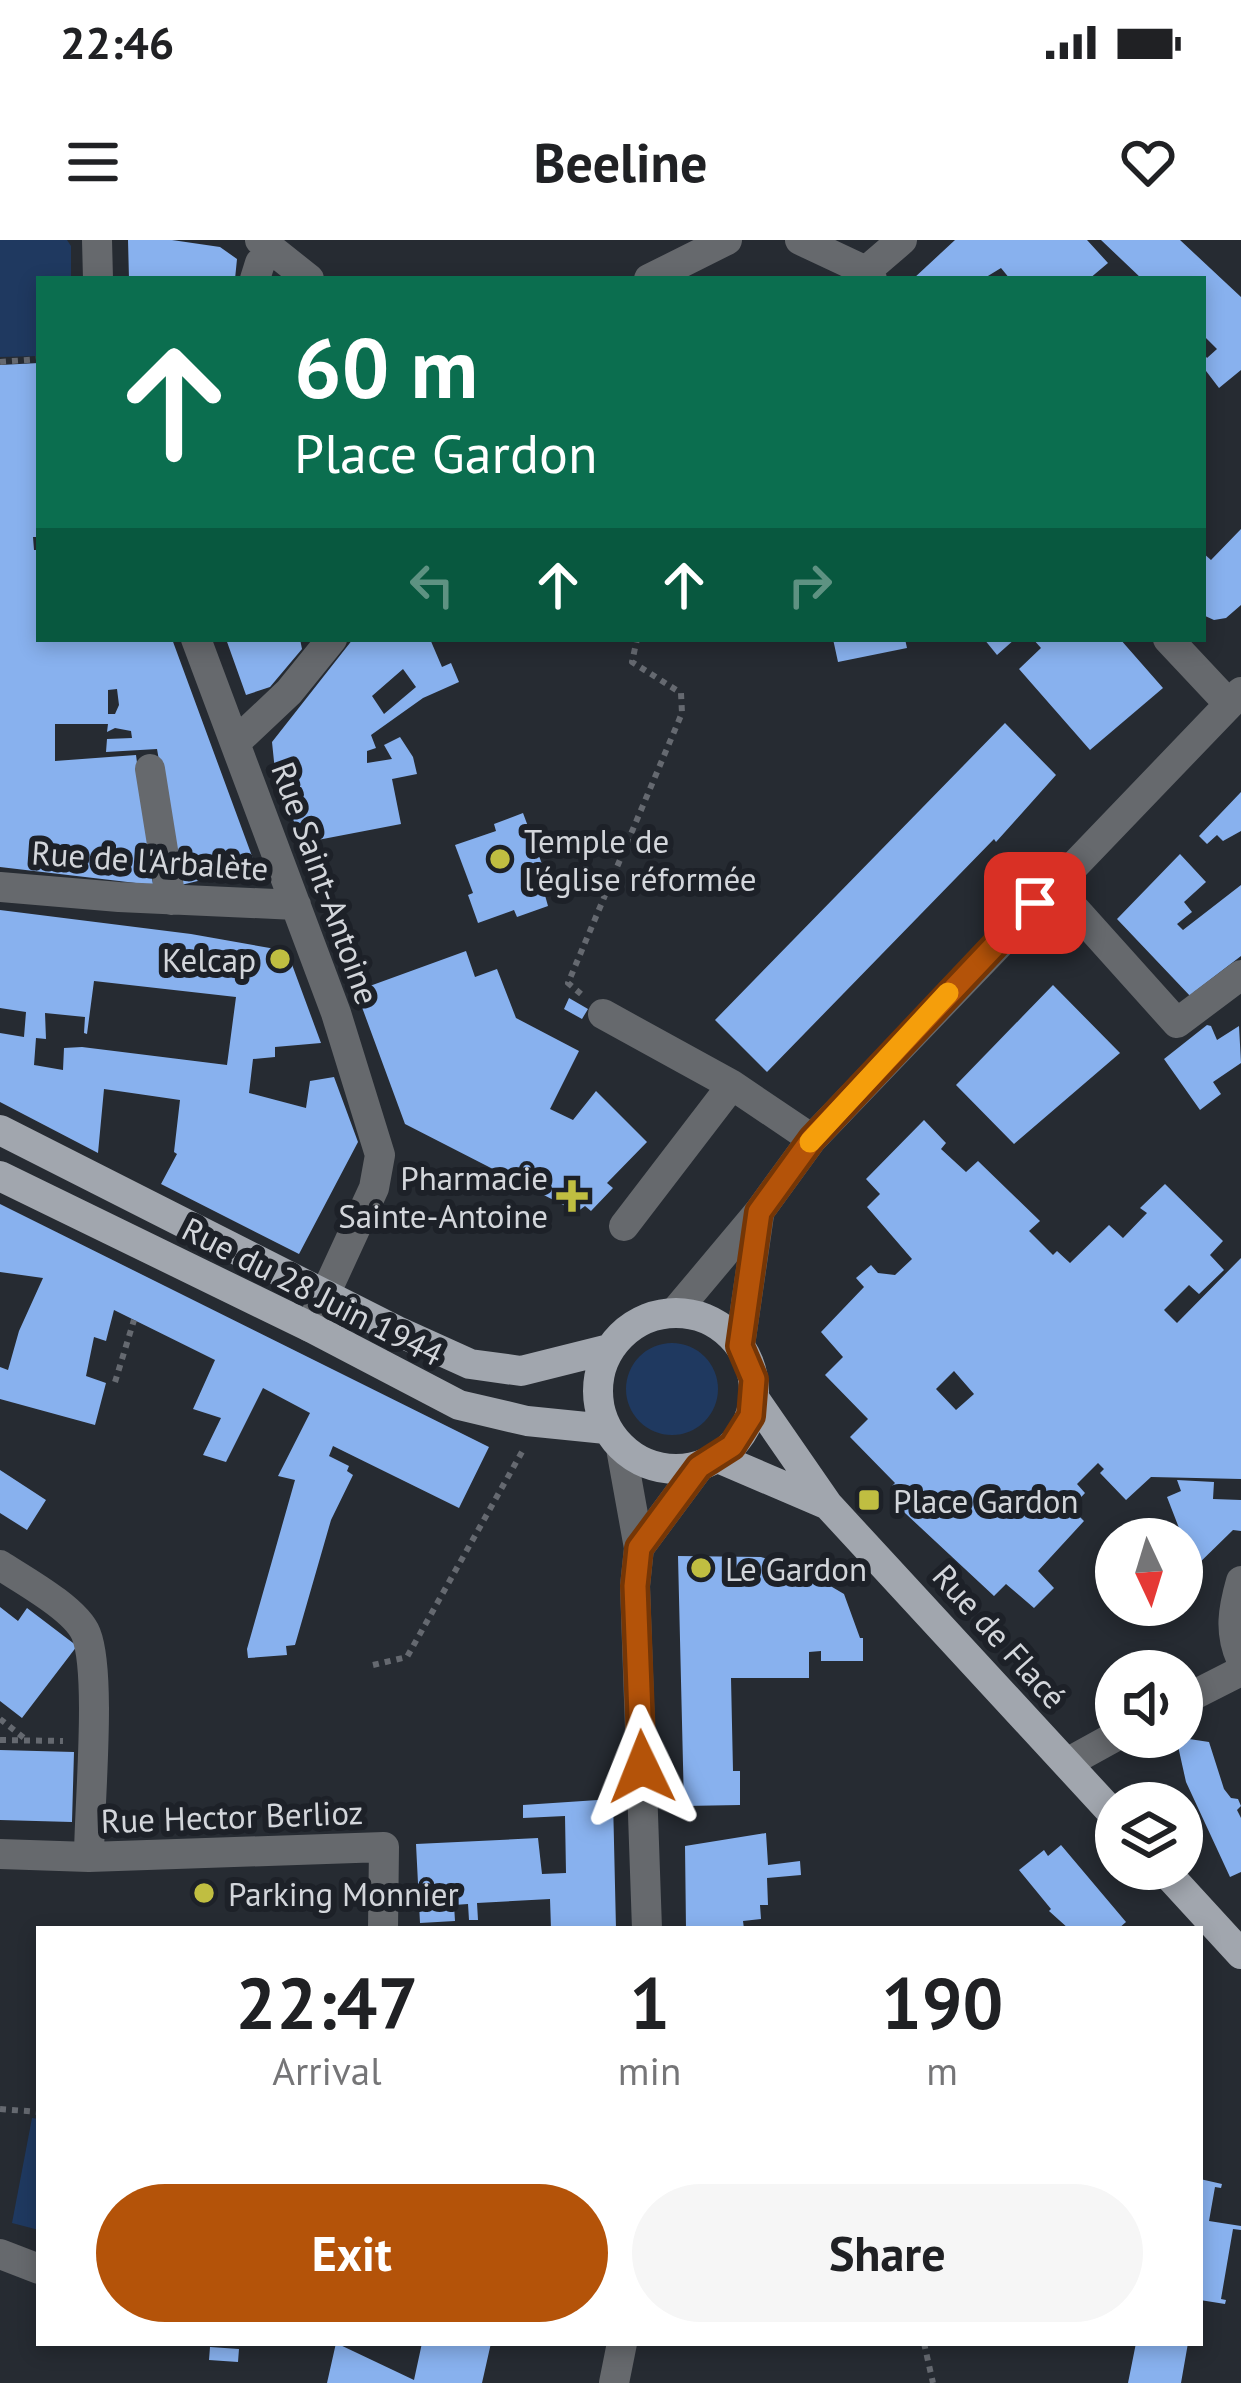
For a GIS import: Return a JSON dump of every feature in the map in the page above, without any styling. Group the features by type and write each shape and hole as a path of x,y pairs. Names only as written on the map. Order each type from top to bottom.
{"main road":[{"name":"Rue du 28 Juin 1944","path":"0,1130 470,1364 520,1371 609,1348"},
{"name":"Rue du 28 Juin 1944","path":"0,1176 459,1405 614,1438"},
{"path":"675,1312 712,1321 740,1346 749,1362 754,1398 743,1432 708,1462 663,1469 640,1461 614,1438 597,1388 609,1348 626,1330 649,1317 675,1312"},
{"name":"Rue de Flacé","path":"754,1398 828,1505 1095,1794"},
{"name":"Rue de Flacé","path":"708,1462 828,1505"},
{"path":"1182,1890 1241,1954"}],"street":[{"path":"97,240 98,276"},
{"path":"655,276 727,240"},
{"path":"800,240 869,275 902,240"},
{"path":"256,276 266,245 305,276"},
{"name":"Rue Saint-Antoine","path":"197,642 349,1053 380,1155 374,1188 327,1295"},
{"path":"236,742 289,692 330,642"},
{"path":"675,1312 759,1212 812,1139 1235,698 1171,642"},
{"path":"150,769 171,900"},
{"path":"1053,885 1178,1023 1241,975"},
{"name":"Rue de l'Arbalète","path":"0,887 296,905"},
{"path":"603,1014 732,1085 812,1139"},
{"path":"624,1226 732,1085"},
{"path":"740,1346 759,1212"},
{"path":"310,1327 327,1295"},
{"path":"614,1438 639,1548 635,1586 647,1926"},
{"path":"639,1548 708,1462"},
{"path":"0,1564 74,1616 86,1634 92,1677 89,1857"},
{"path":"1241,1581 1233,1640 1241,1659"},
{"path":"1203,1690 1241,1671"},
{"path":"1067,1763 1095,1748"},
{"name":"Rue Hector Berlioz","path":"0,1854 89,1857 384,1847 383,1926"},
{"path":"0,2254 36,2268"},
{"path":"614,2383 621,2346"}],"path":[{"path":"0,362 36,359"},
{"path":"603,1014 568,982 682,713 681,693 632,662 636,642"},
{"path":"115,1382 134,1320"},
{"path":"373,1665 407,1657 538,1422"},
{"path":"0,1719 27,1740"},
{"path":"0,1740 91,1742"},
{"path":"0,2109 36,2112"},
{"path":"925,2346 933,2383"}],"shaded area":[{"path":"0,240 67,240 71,276 36,276 36,356 0,357"},
{"path":"672,1343 704,1357 718,1389 704,1421 672,1435 640,1421 626,1389 640,1357"},
{"path":"32,2118 36,2119 36,2229 12,2223"}],"building":[{"path":"128,240 220,247 237,259 235,276 129,276"},
{"path":"955,240 1087,240 1108,263 1093,276 1008,276 1001,268 988,276 916,276"},
{"path":"1101,240 1180,240 1241,297 1241,370 1219,388 1206,371 1206,357 1217,349 1206,338 1206,276 1139,276"},
{"path":"36,363 36,642 173,642 256,867 181,885 157,749 106,752 107,739 132,738 131,731 115,728 107,732 108,724 55,724 55,761 136,755 153,885 0,867 0,365","holes":["117,689 115,714 108,714 108,690"]},
{"path":"1241,529 1241,605 1226,618 1214,620 1206,616 1206,556 1211,560"},
{"path":"227,642 301,642 302,649 270,687 246,695"},
{"path":"351,642 431,642 442,667 451,663 459,682 423,698 371,735 376,748 367,751 367,763 392,759 384,745 400,737 413,757 417,774 392,779 401,824 302,843 275,771 272,742","holes":["403,669 416,687 384,714 372,696"]},
{"path":"834,642 906,642 907,648 838,662"},
{"path":"986,642 1012,642 997,655"},
{"path":"1036,642 1123,642 1163,688 1090,750 1019,669 1041,648"},
{"path":"1005,723 1056,775 996,842 994,839 767,1072 715,1020"},
{"path":"1241,792 1241,831 1223,841 1217,835 1207,844 1199,836"},
{"name":"Temple de l'église réformée","path":"523,813 545,872 539,874 548,906 517,917 514,910 478,923 468,895 473,893 455,845 496,831 494,824"},
{"path":"1180,854 1206,882 1184,902 1192,912 1177,924 1183,930 1241,885 1241,956 1192,998 1117,919"},
{"path":"0,910 287,951 321,1043 275,1047 275,1057 253,1059 249,1093 306,1108 310,1081 334,1077 358,1142 299,1254 161,1184 177,1154 180,1100 104,1089 98,1153 0,1102 0,1033 24,1037 26,1012 0,1008","holes":["94,981 236,997 227,1065 82,1047 64,1048 63,1070 34,1065 36,1038 46,1039 45,1013 85,1017 87,1034"]},
{"path":"466,951 475,977 497,969 516,1018 579,1051 550,1109 573,1120 596,1091 647,1142 607,1183 613,1188 591,1211 585,1206 577,1212 405,1124 356,991"},
{"path":"1053,985 1120,1053 1014,1144 956,1085"},
{"path":"569,998 588,1009 582,1019 564,1009"},
{"path":"1207,1025 1217,1040 1239,1026 1241,1063 1213,1082 1221,1094 1200,1110 1164,1059"},
{"path":"924,1120 946,1143 941,1149 966,1172 978,1161 1040,1221 1029,1231 1053,1255 1057,1251 1070,1263 1109,1225 1123,1238 1147,1213 1140,1208 1165,1184 1223,1241 1210,1255 1224,1270 1199,1294 1189,1285 1164,1310 1177,1323 1241,1258 1241,1479 1151,1477 1126,1500 1100,1473 1104,1469 1098,1463 1077,1484 1085,1493 1071,1508 1084,1521 1038,1571 1054,1588 1034,1608 1006,1584 994,1596 891,1500 897,1492 895,1483 850,1437 868,1419 825,1375 843,1357 821,1332 864,1287 856,1278 871,1265 878,1273 895,1275 912,1259 867,1207 880,1194 866,1179","holes":["954,1371 974,1394 956,1410 936,1389"]},
{"path":"0,1204 489,1447 459,1508 333,1446 329,1456 349,1466 347,1471 353,1475 331,1520 295,1645 286,1646 287,1655 248,1658 295,1480 278,1476 310,1413 263,1388 226,1462 203,1455 221,1418 193,1409 215,1360 114,1310 106,1341 94,1337 86,1376 106,1383 95,1425 0,1399 0,1367 8,1370 43,1278 0,1272"},
{"path":"0,1470 46,1500 27,1530 0,1513"},
{"path":"1177,1480 1214,1482 1213,1499 1241,1500 1241,1531 1233,1530 1203,1559 1203,1518 1175,1518 1167,1497 1181,1491"},
{"path":"678,1556 761,1557 810,1574 844,1594 863,1638 863,1661 821,1661 821,1651 809,1652 809,1678 731,1678 733,1771 740,1771 740,1805 684,1806"},
{"path":"0,1607 18,1621 27,1608 77,1646 22,1718 0,1701"},
{"path":"1203,1741 1209,1742 1224,1789 1241,1806 1237,1810 1241,1872 1230,1877 1203,1819 1203,1782 1186,1782 1181,1758 1203,1758"},
{"path":"0,1750 74,1752 72,1822 0,1820"},
{"path":"613,1799 616,1926 551,1926 550,1899 477,1903 478,1920 469,1920 468,1904 454,1905 455,1921 420,1923 416,1844 538,1838 542,1874 566,1873 565,1816 523,1818 523,1805"},
{"path":"766,1833 768,1865 800,1861 801,1875 767,1878 768,1905 760,1905 761,1919 743,1921 744,1926 686,1926 685,1846"},
{"path":"1061,1845 1126,1922 1121,1926 1066,1926 1019,1870 1044,1850 1048,1856"},
{"path":"1203,2180 1222,2184 1215,2187 1209,2221 1241,2226 1241,2230 1233,2229 1221,2299 1225,2304 1203,2300"},
{"path":"335,2346 414,2380 421,2346 490,2346 482,2383 327,2383"},
{"path":"1135,2346 1187,2346 1181,2383 1128,2383"},
{"path":"210,2347 239,2349 238,2362 209,2360"}],"slow traffic":[{"path":"810,1142 948,993"}],"place":[{"name":"Temple de l'église réformée","path":"500,859"},
{"name":"Kelcap","path":"280,959"},
{"name":"Pharmacie Sainte-Antoine","path":"572,1196"},
{"name":"Place Gardon","path":"869,1500"},
{"name":"Le Gardon","path":"701,1568"},
{"name":"Parking Monnier","path":"204,1893"}],"route":[{"path":"642,1767 635,1586 639,1548 699,1467 732,1446 751,1416 754,1379 740,1346 759,1212 812,1139 1035,903"}]}
